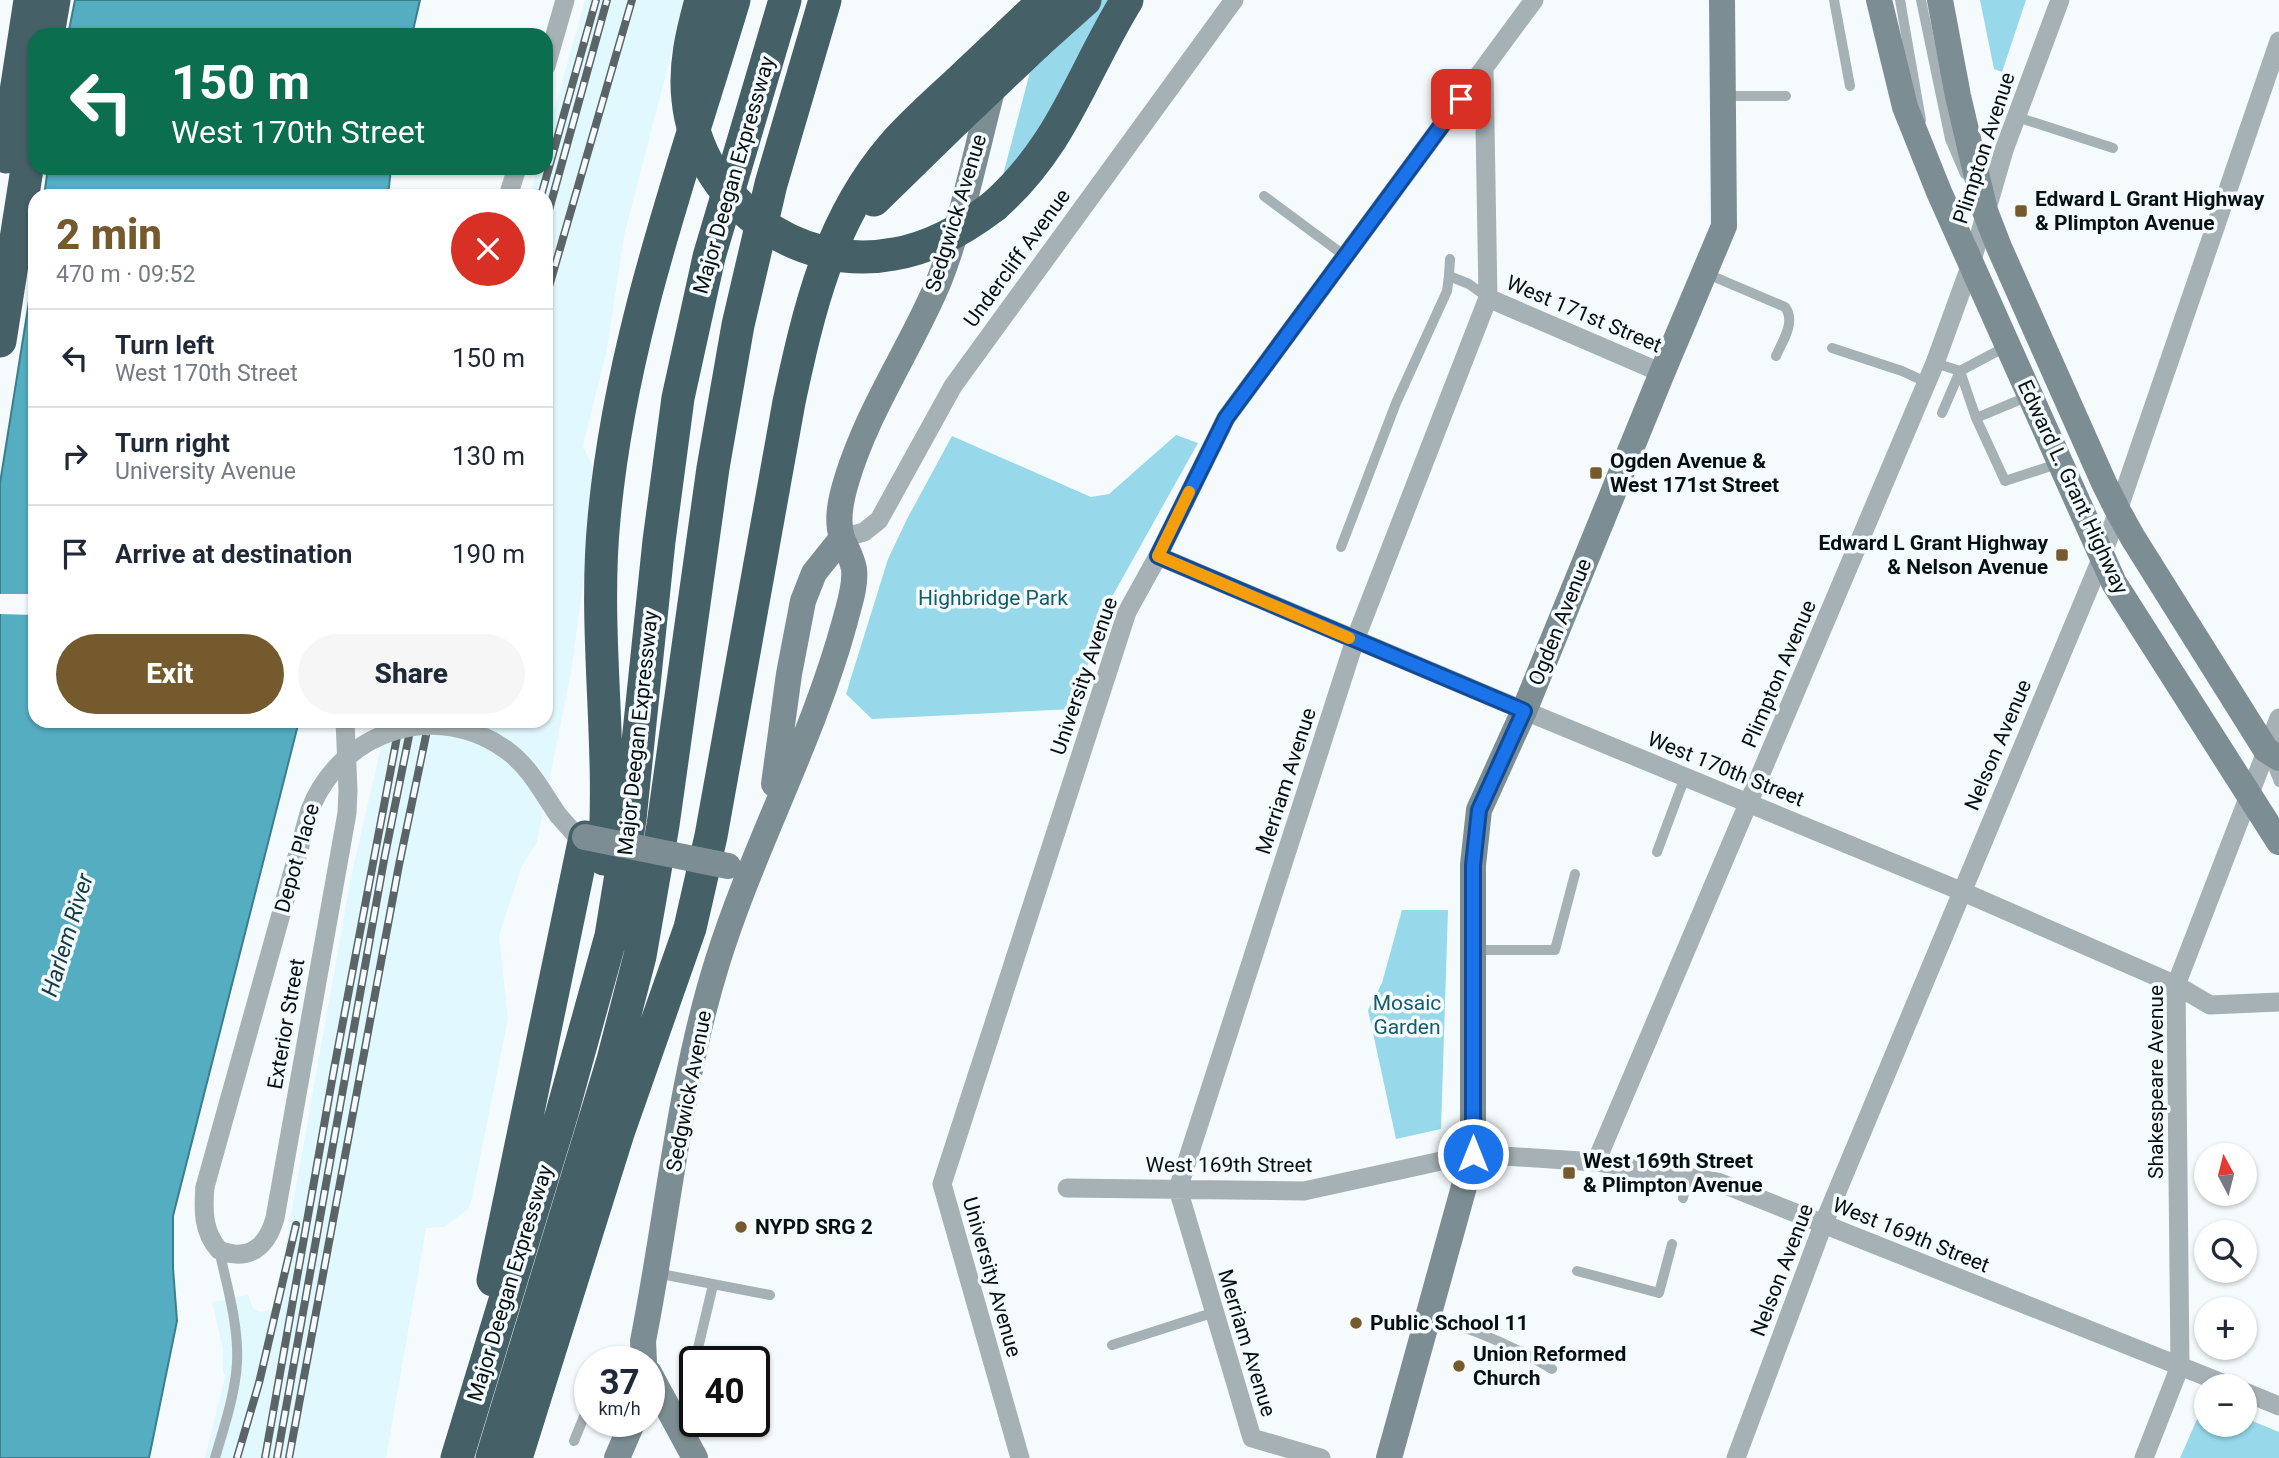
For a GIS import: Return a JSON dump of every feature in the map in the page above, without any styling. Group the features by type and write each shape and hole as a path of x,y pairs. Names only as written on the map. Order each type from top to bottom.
{"highway":[{"path":"0,192 30,0"},
{"path":"49,28 54,0"},
{"path":"701,0 690,41 688,100 702,153 715,177 737,204 767,229 813,249 849,256 884,256 921,247 945,237 994,206 1032,168 1051,141 1127,0"},
{"path":"582,1041 608,811 601,564 603,522 613,442 646,293 734,0"},
{"name":"Major Deegan Expressway","path":"457,1458 562,1113 611,936 630,819 664,494 682,374 709,257 785,0"},
{"name":"Major Deegan Expressway","path":"492,1458 613,1060 637,967 660,847 713,468 736,337 771,184 825,0"},
{"path":"516,1458 618,1133 691,928 711,836 789,402 810,315 834,240 858,193 899,139 1045,0"},
{"path":"810,315 824,280 858,220 894,179 1084,0"},
{"path":"0,341 28,163"},
{"path":"468,1421 502,1230 585,837"}],"main road":[{"name":"Sedgwick Avenue","path":"644,1346 699,1029 723,944 739,868 766,827 804,737 844,623 854,579 851,559 842,538 840,510 846,481 876,408 926,309 946,262 1016,0"},
{"name":"Ogden Avenue","path":"1389,1458 1473,1154 1473,865 1479,810 1524,711 1661,373 1724,226 1722,0"},
{"name":"Edward L. Grant Highway","path":"1879,0 1905,107 1939,192 2114,583 2279,842"},
{"name":"Edward L. Grant Highway","path":"1940,0 1958,96 1985,211 2098,471 2133,538 2272,754"},
{"name":"Sedgwick Avenue","path":"766,827 803,601 814,573 842,538"},
{"name":"Depot Place","path":"585,837 739,868"},
{"path":"665,1403 695,1458"},
{"path":"617,1458 626,1437"}],"street":[{"path":"553,42 565,0"},
{"name":"Undercliff Avenue","path":"842,538 864,532 879,520 953,386 1234,0"},
{"name":"University Avenue","path":"1020,1458 942,1184 1127,612 1158,556 1226,418 1534,0"},
{"name":"Plimpton Avenue","path":"1596,1162 1935,363 1971,264 1985,211 2017,117 2060,0"},
{"name":"Nelson Avenue","path":"1736,1458 1823,1225 2102,557 2279,41"},
{"name":"Merriam Avenue","path":"1321,1458 1252,1438 1178,1189 1355,640 1488,298 1484,68"},
{"name":"West 171st Street","path":"1488,298 1661,373"},
{"name":"West 170th Street","path":"1158,556 1524,711 1961,891 2176,985 2210,1005 2279,1002"},
{"name":"Shakespeare Avenue","path":"2144,1458 2180,1366 2176,985 2248,796 2272,754 2279,718"},
{"name":"Exterior Street","path":"219,1250 235,1255 252,1251 268,1238 275,1218 347,813 345,728"},
{"name":"Depot Place","path":"219,1250 209,1236 206,1224 205,1187 310,810 324,782 347,756 379,736 407,728"},
{"name":"Depot Place","path":"454,728 494,742 519,761 564,823 574,833 585,837"},
{"name":"West 169th Street","path":"1067,1188 1304,1191 1473,1154 1596,1162 1718,1182 2200,1374"},
{"path":"2257,1397 2279,1406"}],"lane":[{"path":"1834,0 1850,86"},
{"name":"Edward L. Grant Highway","path":"1900,0 1919,102 1924,150"},
{"name":"Edward L. Grant Highway","path":"1921,0 1950,139 1985,211"},
{"path":"1723,96 1786,96"},
{"path":"2017,117 2113,148"},
{"path":"1264,196 1345,256"},
{"path":"1341,547 1396,403 1447,291 1450,259"},
{"path":"1704,272 1785,307 1790,314 1790,323 1776,356"},
{"path":"1449,276 1469,284 1488,298"},
{"path":"1942,412 1960,371 2008,345"},
{"path":"1832,348 1902,370 1926,382"},
{"path":"1935,363 1960,371"},
{"path":"1960,371 1976,418 2005,481 2060,463"},
{"path":"1976,418 2030,396"},
{"name":"Edward L. Grant Highway","path":"2272,754 2279,782"},
{"path":"1657,852 1685,777"},
{"path":"1473,950 1555,950 1575,874"},
{"path":"1683,1198 1687,1177"},
{"path":"1577,1270 1659,1293 1672,1244"},
{"path":"215,1458 234,1388 237,1356 219,1250"},
{"path":"655,1273 770,1295"},
{"path":"698,1346 713,1285"},
{"path":"1112,1345 1214,1312"},
{"path":"1428,1317 1490,1336 1522,1350 1552,1369"},
{"path":"574,1441 576,1437"}],"shaded area":[{"path":"585,0 685,0 624,236 607,349 583,446 594,470 588,547 571,673 537,842 521,868 499,936 508,1019 471,1202 468,1209 444,1227 426,1228 386,1458 205,1458 226,1374 223,1373 223,1349 212,1302 248,1295 253,1308 261,1312 272,1309 351,877 385,728 553,728 553,189 532,189 535,175 553,175 553,113"}],"green space":[{"path":"1099,0 1109,0 1053,111 1002,179 1031,68"},
{"path":"1980,0 2026,0 2002,72 1994,69"},
{"name":"Highbridge Park","path":"1176,435 1198,443 1108,604 1073,709 872,719 846,694 888,559 952,436 1091,497 1109,494"},
{"name":"Mosaic Garden","path":"1402,910 1448,910 1441,1129 1396,1139 1368,1010 1382,983"},
{"path":"2257,1423 2279,1432 2279,1458 2180,1458 2194,1426 2194,1437 2257,1437"}],"water":[{"path":"75,0 420,0 414,28 69,28"},
{"path":"47,175 390,175 389,189 45,189"},
{"name":"Harlem River","path":"28,308 28,728 297,728 173,1216 177,1321 149,1458 0,1458 0,483"}],"pier":[{"path":"0,594 28,594 28,615 0,614"}],"railway":[{"path":"553,153 596,0"},
{"path":"553,196 607,0"},
{"path":"553,273 632,0"},
{"path":"543,189 547,175"},
{"path":"265,1458 334,1069 399,728"},
{"path":"277,1458 384,860 411,728"},
{"path":"289,1458 399,865 428,728"},
{"path":"237,1458 259,1383 296,1225"}],"slow traffic":[{"path":"1189,492 1158,556 1349,638"}],"place":[{"name":"Edward L Grant Highway & Plimpton Avenue","path":"2021,211"},
{"name":"Ogden Avenue & West 171st Street","path":"1596,473"},
{"name":"Edward L Grant Highway & Nelson Avenue","path":"2062,555"},
{"name":"West 169th Street & Plimpton Avenue","path":"1569,1173"},
{"name":"NYPD SRG 2","path":"741,1227"},
{"name":"Public School 11","path":"1356,1323"},
{"name":"Union Reformed Church","path":"1459,1366"}],"route":[{"path":"1461,99 1226,418 1158,556 1524,711 1479,810 1476,823 1473,865 1473,1154"}]}
